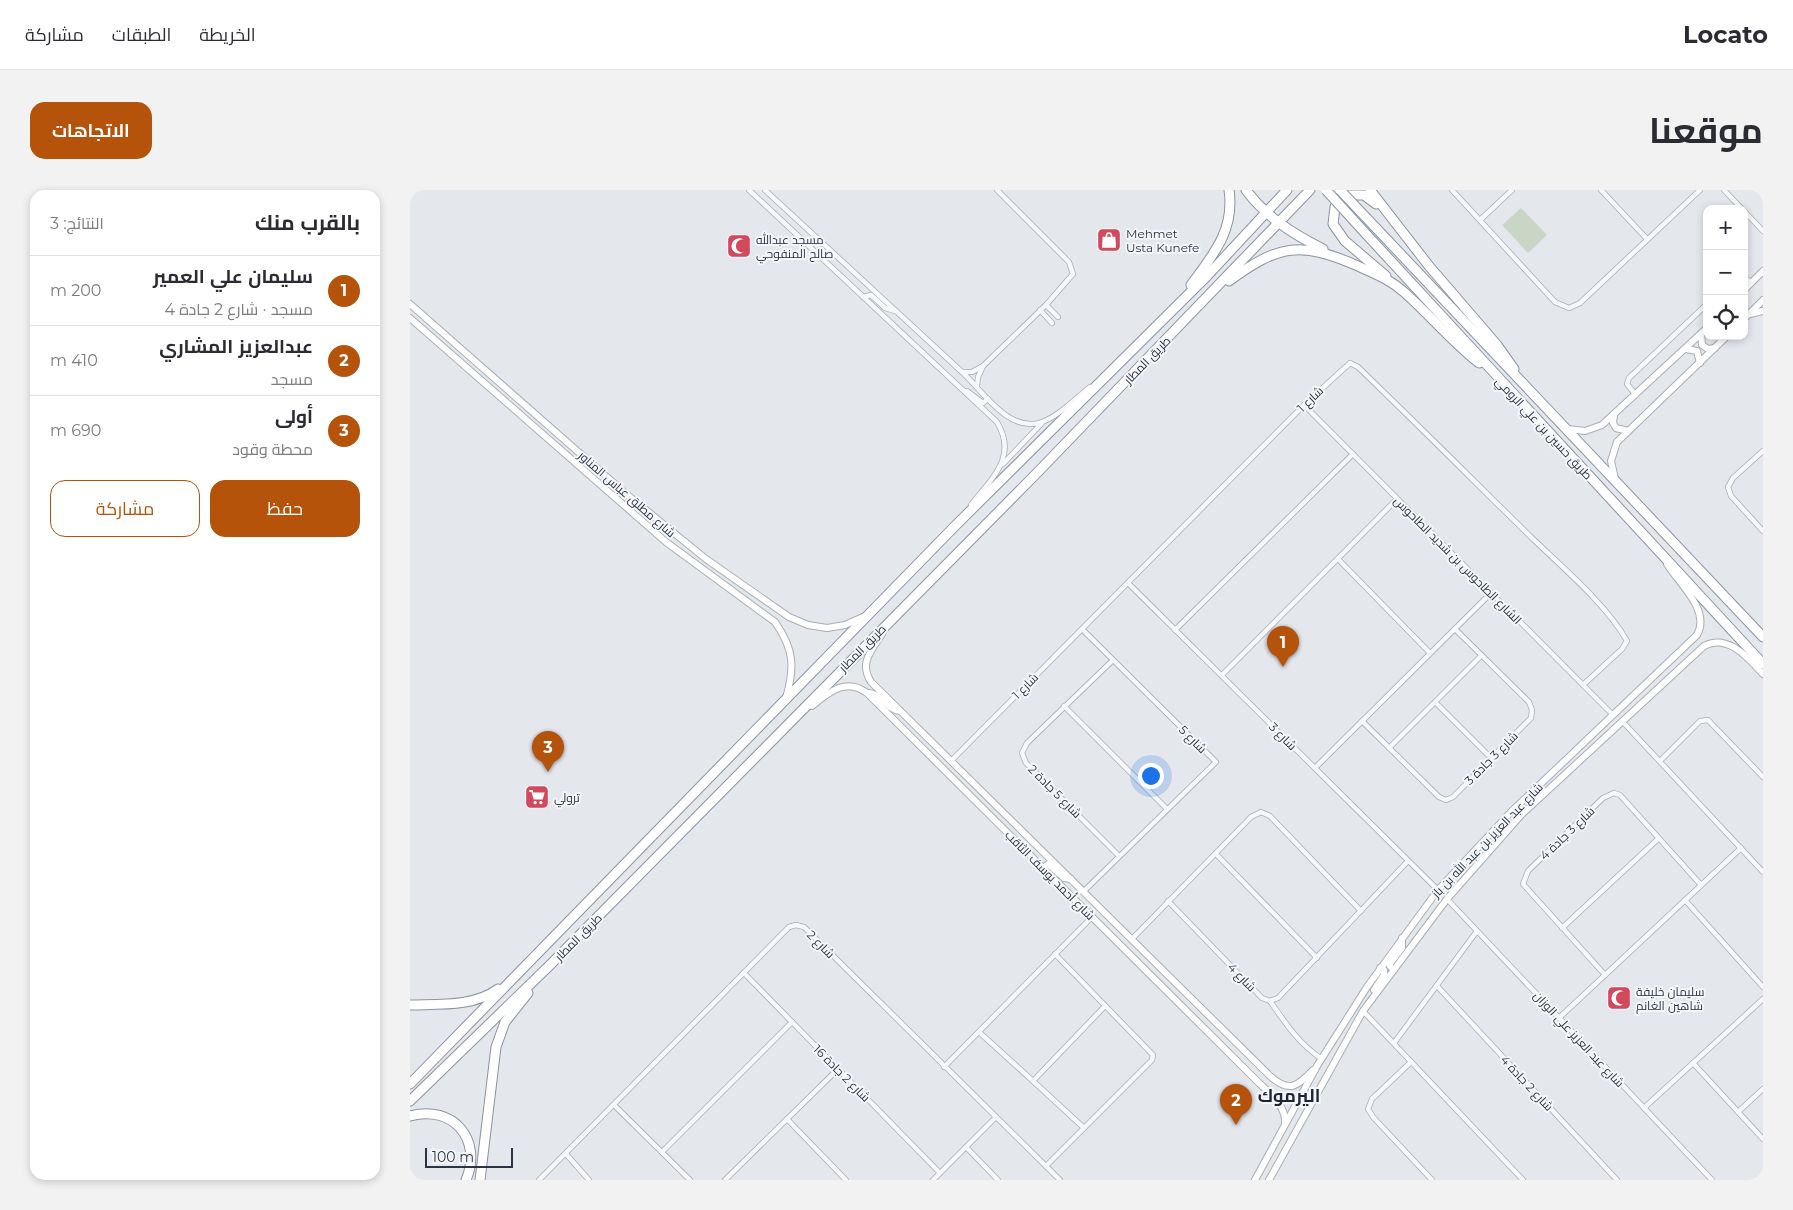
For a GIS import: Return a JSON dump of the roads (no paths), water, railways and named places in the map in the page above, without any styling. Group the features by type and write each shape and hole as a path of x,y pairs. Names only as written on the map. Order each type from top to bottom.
{"highway":[{"path":"1178,303 1222,240 1230,213 1229,190"},
{"path":"1246,190 1266,212 1301,239 1395,285"},
{"name":"طريق المطار","path":"410,1084 785,703 955,526 1178,303 1287,190"},
{"name":"طريق المطار","path":"410,1101 550,965 1208,297 1310,190"},
{"name":"طريق حسين بن علي الرومي","path":"1326,190 1763,664"},
{"name":"طريق حسين بن علي الرومي","path":"1340,190 1763,637"},
{"path":"1370,190 1428,266 1497,345 1518,378"},
{"path":"1378,190 1386,211"},
{"path":"1386,211 1364,195 1347,195 1335,207 1333,224 1345,241 1395,285 1461,348 1495,375"},
{"path":"1208,297 1250,265 1274,253 1305,250 1336,256"},
{"path":"410,1005 452,1004 482,998 496,991 528,962"},
{"path":"480,1180 496,1047 505,1022 550,965"},
{"path":"410,1116 424,1113 439,1115 452,1121 463,1131 470,1145 472,1159 466,1180"}],"street":[{"path":"749,190 996,422 1003,433 1006,449 998,470"},
{"path":"765,190 977,386 988,399 1018,423 1027,425 1043,422"},
{"path":"962,372 972,372 983,366 1070,280 1073,268 997,190"},
{"path":"1452,190 1555,302 1569,308 1580,303 1700,190"},
{"path":"1480,220 1512,190"},
{"path":"1601,190 1648,239"},
{"path":"1724,190 1738,205"},
{"path":"1748,215 1763,231"},
{"path":"1748,286 1763,271"},
{"path":"1748,280 1752,282"},
{"path":"863,297 871,295 885,308 899,313"},
{"path":"1748,316 1763,300"},
{"name":"شارع مطلق عباس المناور","path":"410,304 682,542 789,617 808,625 827,628 846,625 869,615"},
{"path":"1046,305 1058,317"},
{"path":"1636,395 1627,384 1629,378 1703,308"},
{"path":"1040,310 1052,323"},
{"path":"1748,317 1763,311"},
{"name":"شارع مطلق عباس المناور","path":"410,318 666,542 775,622 786,638 792,659 791,680 785,703"},
{"path":"1701,334 1700,341 1705,348 1716,348"},
{"path":"1565,428 1575,431 1590,430 1602,425 1701,334"},
{"path":"1616,480 1612,471 1612,456 1617,442 1723,340"},
{"path":"1686,349 1698,351 1700,363"},
{"name":"شارع 1","path":"951,760 1304,405 1346,365 1350,364 1358,367 1582,587 1620,629 1627,641 1622,649 1583,685"},
{"path":"977,386 978,376 983,366"},
{"path":"955,526 998,470 1043,422 1103,377"},
{"path":"959,387 983,403 988,399"},
{"name":"الشارع الطاحوس بن شديد الطاحوس","path":"1304,405 1613,715"},
{"path":"1614,414 1614,426 1619,430 1628,431"},
{"path":"1763,451 1733,478 1728,487 1730,496 1763,531"},
{"path":"1175,630 1353,454"},
{"path":"1222,675 1398,499"},
{"name":"شارع عبد العزيز بن عبد الله بن باز","path":"1255,1180 1285,1129 1318,1066 1380,968 1438,890 1511,812 1692,642 1699,632 1701,623 1699,611 1662,556"},
{"path":"1338,559 1430,653"},
{"path":"732,590 738,590 740,583"},
{"name":"شارع 3","path":"1128,583 1438,890"},
{"path":"1315,768 1491,593"},
{"name":"شارع أحمد يوسف الثاقب","path":"895,615 866,657 865,670 871,682 1270,1076 1282,1085 1290,1087 1299,1084 1318,1066"},
{"name":"شارع 5","path":"1082,629 1216,762 1084,891"},
{"name":"شارع 3 جادة 3","path":"1362,721 1439,797 1446,800 1453,797 1531,718 1533,713 1529,702 1455,629"},
{"name":"شارع عبد العزيز بن عبد الله بن باز","path":"1269,1180 1363,1011 1447,899 1522,815 1699,650 1709,643 1721,642 1730,645 1763,674"},
{"path":"1389,748 1481,656"},
{"name":"شارع 5 جادة 2","path":"1113,660 1027,743 1022,753 1026,763 1119,856"},
{"name":"شارع أحمد يوسف الثاقب","path":"788,723 839,687 853,686 867,693 1243,1066 1282,1107 1286,1117 1285,1129"},
{"path":"867,693 874,694 890,708 901,711"},
{"path":"1435,702 1491,758"},
{"path":"1064,706 1167,809"},
{"path":"1660,761 1700,721 1708,720 1763,776"},
{"path":"1622,721 1763,872"},
{"path":"1522,815 1518,810 1519,808 1534,793 1536,788"},
{"name":"شارع 3 جادة 4","path":"1605,975 1523,884 1524,877 1528,871 1603,798 1614,793 1620,795 1701,885"},
{"path":"1132,939 1251,817 1262,812 1270,816 1361,911"},
{"path":"1493,846 1495,839 1513,816 1511,812"},
{"path":"1562,928 1658,839"},
{"path":"1559,1018 1741,848"},
{"path":"1216,854 1317,958"},
{"path":"1270,1002 1278,998 1408,861"},
{"path":"1043,868 1048,864 1064,878 1071,879"},
{"name":"شارع عبد العزيز علي الوزان","path":"1447,899 1712,1180"},
{"path":"1685,900 1763,987"},
{"name":"شارع 4","path":"1168,901 1262,998 1270,1002 1306,1049 1322,1060"},
{"path":"944,1067 1092,917"},
{"name":"شارع 2","path":"539,1180 790,926 796,925 804,927 1060,1180"},
{"path":"1394,1044 1477,931"},
{"path":"1394,970 1389,965 1402,948 1402,936"},
{"path":"1046,1166 1152,1060 1151,1051 1055,954"},
{"path":"1371,1001 1372,993 1384,975 1384,970 1380,968"},
{"name":"شارع 2 جادة 16","path":"744,973 940,1173"},
{"name":"شارع 2 جادة 4","path":"1437,986 1617,1180"},
{"path":"1644,1108 1763,1000"},
{"path":"1033,1081 1105,1006"},
{"path":"1363,1011 1523,1180"},
{"path":"662,1152 792,1022"},
{"path":"979,1032 1084,1128"},
{"path":"1411,1062 1372,1099 1368,1109 1373,1117 1432,1180"},
{"path":"1694,1063 1763,1139"},
{"path":"1243,1066 1247,1067 1262,1081 1266,1082 1270,1076"},
{"path":"725,1180 838,1069"},
{"path":"1738,1112 1763,1089"},
{"path":"614,1105 690,1180"},
{"path":"933,1180 996,1118"},
{"path":"787,1119 846,1180"},
{"path":"966,1147 998,1180"},
{"path":"566,1154 589,1180"}],"place":[{"name":"Mehmet Usta Kunefe","path":"1109,240"},
{"name":"مسجد عبدالله صالح المنفوحي","path":"739,246"},
{"name":"سليمان علي العمير","path":"1283,667"},
{"name":"أولى","path":"548,772"},
{"name":"ترولي","path":"537,797"},
{"name":"سليمان خليفة شاهين الغانم","path":"1619,998"},
{"name":"عبدالعزيز المشاري","path":"1236,1125"}],"district":[{"name":"اليرموك","path":"1289,1096"}]}
